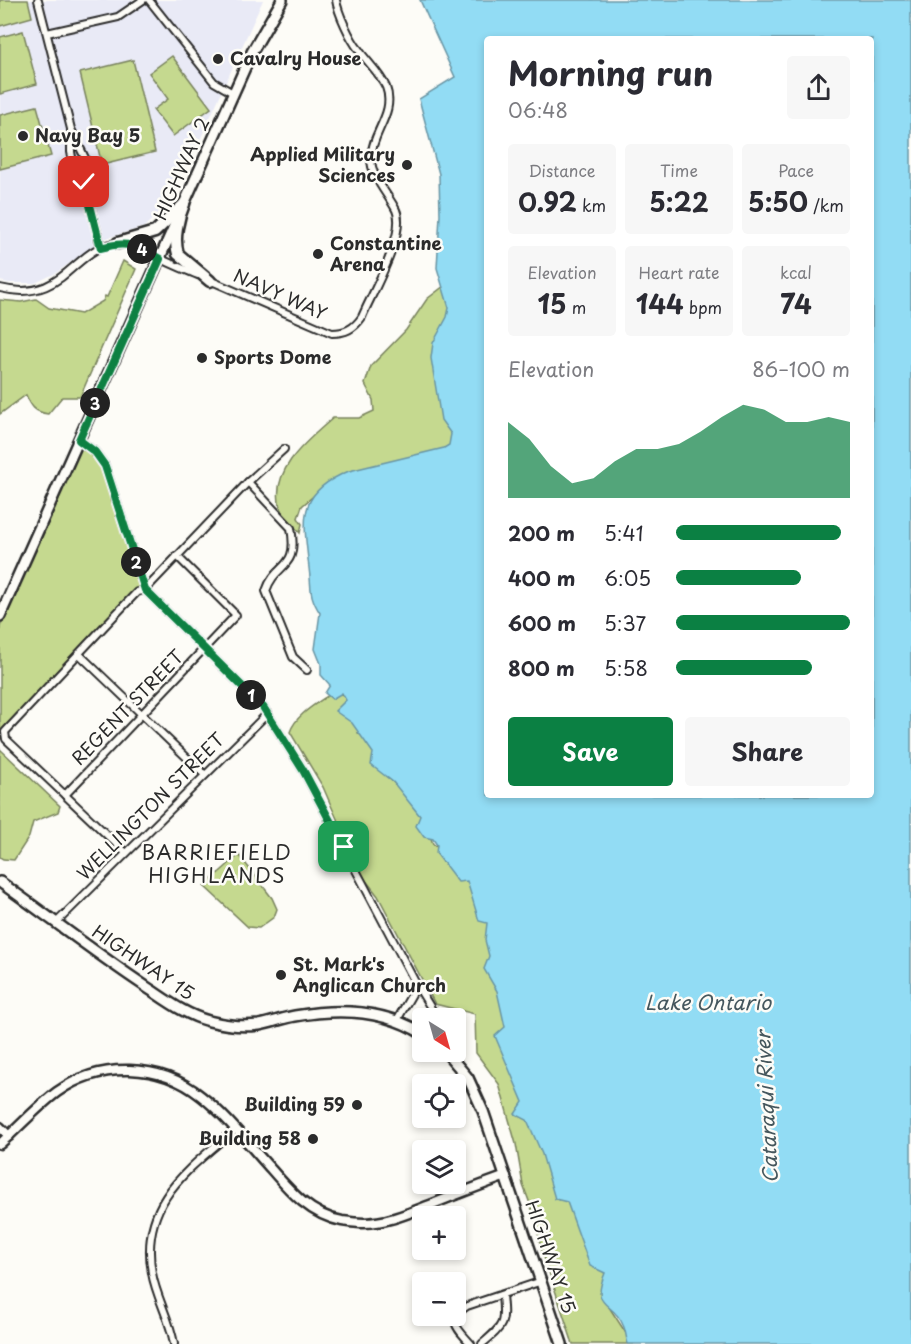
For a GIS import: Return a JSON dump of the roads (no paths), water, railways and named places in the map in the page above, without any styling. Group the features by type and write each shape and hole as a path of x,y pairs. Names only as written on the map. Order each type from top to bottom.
{"main road":[{"name":"HIGHWAY 2","path":"0,616 233,93 252,52 282,0"},
{"path":"182,208 176,241 178,254 210,281"},
{"path":"118,243 155,232 182,208"},
{"name":"HIGHWAY 15","path":"0,882 111,964 177,1007 208,1021 233,1025 258,1025 296,1016 340,1011 365,1012 397,1020 412,1028"},
{"name":"HIGHWAY 15","path":"454,1062 468,1078 478,1100 562,1344"}],"street":[{"path":"38,0 71,129 84,158 84,182"},
{"path":"47,33 118,17 143,0"},
{"path":"149,0 214,82 233,93"},
{"name":"NAVY WAY","path":"118,243 136,246 160,259 322,330 342,333 354,327 362,317 395,244 399,230 399,217 374,172 371,158 387,110 387,89 355,44 336,0"},
{"path":"71,129 73,162 84,182 101,248"},
{"path":"0,288 23,292 48,287 101,248 118,243"},
{"path":"79,440 95,452 105,466 145,590 267,714 303,770 431,1008"},
{"path":"126,853 6,739 5,732 137,592 145,590 248,482 284,449"},
{"path":"248,482 291,528 292,555 269,583 266,591 293,657 307,670"},
{"name":"REGENT STREET","path":"65,795 236,615 177,556"},
{"path":"79,654 205,775"},
{"name":"WELLINGTON STREET","path":"57,922 267,714"},
{"path":"397,1020 412,994 415,982"},
{"path":"0,1144 48,1099 73,1082 92,1075 128,1070 150,1072 188,1086 212,1104 302,1202 319,1214 339,1220 365,1223 387,1220 506,1176"},
{"path":"0,1127 9,1136"},
{"path":"174,1344 155,1284 149,1254 156,1213 164,1196 181,1175 235,1129"},
{"path":"471,1344 456,1326 454,1319 458,1312 467,1306 542,1281"},
{"path":"482,1344 502,1326 504,1314 502,1295"}],"water":[{"name":"Lake Ontario","path":"420,0 911,0 911,1344 628,1344 619,1317 601,1299 601,1285 605,1273 590,1266 567,1202 555,1199 542,1154 527,1120 515,1114 523,1102 495,1036 505,1027 497,991 484,969 489,956 485,940 487,923 479,921 467,881 458,882 436,853 437,845 433,839 424,837 416,826 420,816 393,782 371,765 373,753 352,723 335,711 346,700 342,693 332,699 325,693 330,685 321,675 321,664 315,649 320,613 311,591 306,536 305,522 311,499 319,489 349,471 444,448 449,445 451,434 441,420 431,358 433,343 447,317 449,308 437,268 440,215 439,174 419,99 455,77"}],"place":[{"name":"Cavalry House","path":"218,59"},
{"name":"Navy Bay 5","path":"23,136"},
{"name":"Applied Military Sciences","path":"407,165"},
{"name":"Constantine Arena","path":"318,254"},
{"name":"Sports Dome","path":"202,358"},
{"name":"St. Mark's Anglican Church","path":"281,975"},
{"name":"Building 59","path":"357,1105"},
{"name":"Building 58","path":"313,1139"}],"district":[{"name":"BARRIEFIELD HIGHLANDS","path":"217,864"}],"water label":[{"name":"Cataraqui River","path":"767,1107"}]}
